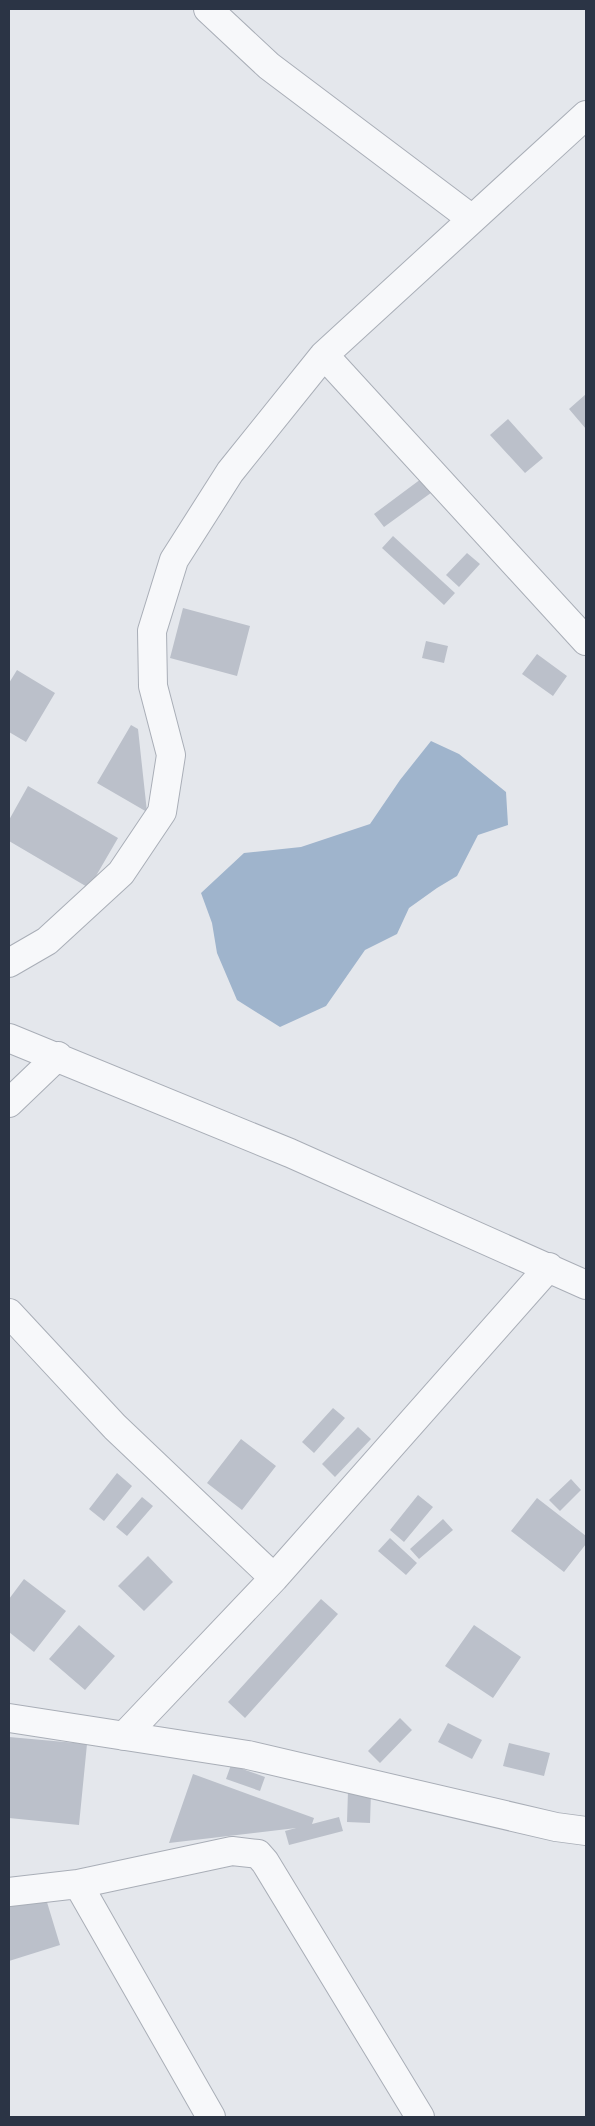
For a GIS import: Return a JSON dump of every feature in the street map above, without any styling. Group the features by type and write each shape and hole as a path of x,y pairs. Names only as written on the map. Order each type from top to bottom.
{"street":[{"path":"208,9 269,66 472,220"},
{"path":"9,963 47,941 121,872 162,812 171,755 153,686 152,631 174,560 230,472 324,355 586,115"},
{"path":"324,355 586,641"},
{"path":"9,1038 58,1056 290,1153 586,1285"},
{"path":"9,1103 58,1056"},
{"path":"124,1736 274,1578 549,1267"},
{"path":"9,1313 115,1427 274,1578"},
{"path":"9,1718 248,1755 556,1827 586,1831"},
{"path":"9,1892 78,1884 232,1852 258,1854 266,1862 420,2117"},
{"path":"78,1884 210,2117"}],"water":[{"path":"431,741 459,754 506,792 508,825 478,835 457,876 409,908 397,934 365,950 326,1006 280,1027 237,1000 217,953 212,923 201,893 244,853 301,847 370,824 400,780"}],"building":[{"path":"586,394 586,429 569,409"},
{"path":"508,419 543,458 525,473 490,435"},
{"path":"425,476 435,490 384,527 374,514"},
{"path":"393,536 455,593 444,605 382,548"},
{"path":"467,553 480,564 459,587 446,575"},
{"path":"183,608 250,626 237,676 170,658"},
{"path":"426,641 448,646 444,663 422,658"},
{"path":"537,654 567,676 553,696 522,674"},
{"path":"17,670 55,693 26,742 9,732 9,683"},
{"path":"131,725 138,729 147,812 97,783"},
{"path":"28,786 118,838 89,888 9,841 9,820"},
{"path":"333,1408 345,1418 314,1453 302,1442"},
{"path":"358,1427 371,1439 335,1477 322,1464"},
{"path":"241,1439 276,1466 242,1510 207,1483"},
{"path":"117,1473 132,1486 104,1521 89,1509"},
{"path":"571,1479 581,1490 560,1511 549,1500"},
{"path":"418,1495 433,1507 404,1542 390,1530"},
{"path":"142,1497 153,1506 127,1536 116,1527"},
{"path":"537,1498 586,1536 586,1544 564,1572 511,1531"},
{"path":"443,1519 453,1530 419,1559 410,1549"},
{"path":"390,1538 417,1563 406,1575 378,1551"},
{"path":"148,1556 173,1582 144,1611 118,1586"},
{"path":"24,1579 66,1611 34,1652 9,1632 9,1599"},
{"path":"321,1599 338,1614 245,1718 228,1702"},
{"path":"79,1625 115,1656 85,1690 49,1659"},
{"path":"474,1625 521,1657 493,1698 445,1666"},
{"path":"400,1718 412,1730 380,1763 368,1751"},
{"path":"448,1723 482,1740 472,1759 438,1742"},
{"path":"9,1737 87,1744 79,1825 9,1818"},
{"path":"509,1743 550,1753 544,1776 503,1766"},
{"path":"231,1765 265,1777 260,1791 226,1779"},
{"path":"193,1774 314,1818 312,1824 339,1817 343,1831 289,1845 285,1831 296,1828 169,1843"},
{"path":"348,1791 371,1792 370,1823 347,1822"},
{"path":"43,1889 60,1945 9,1961 9,1900"}]}
